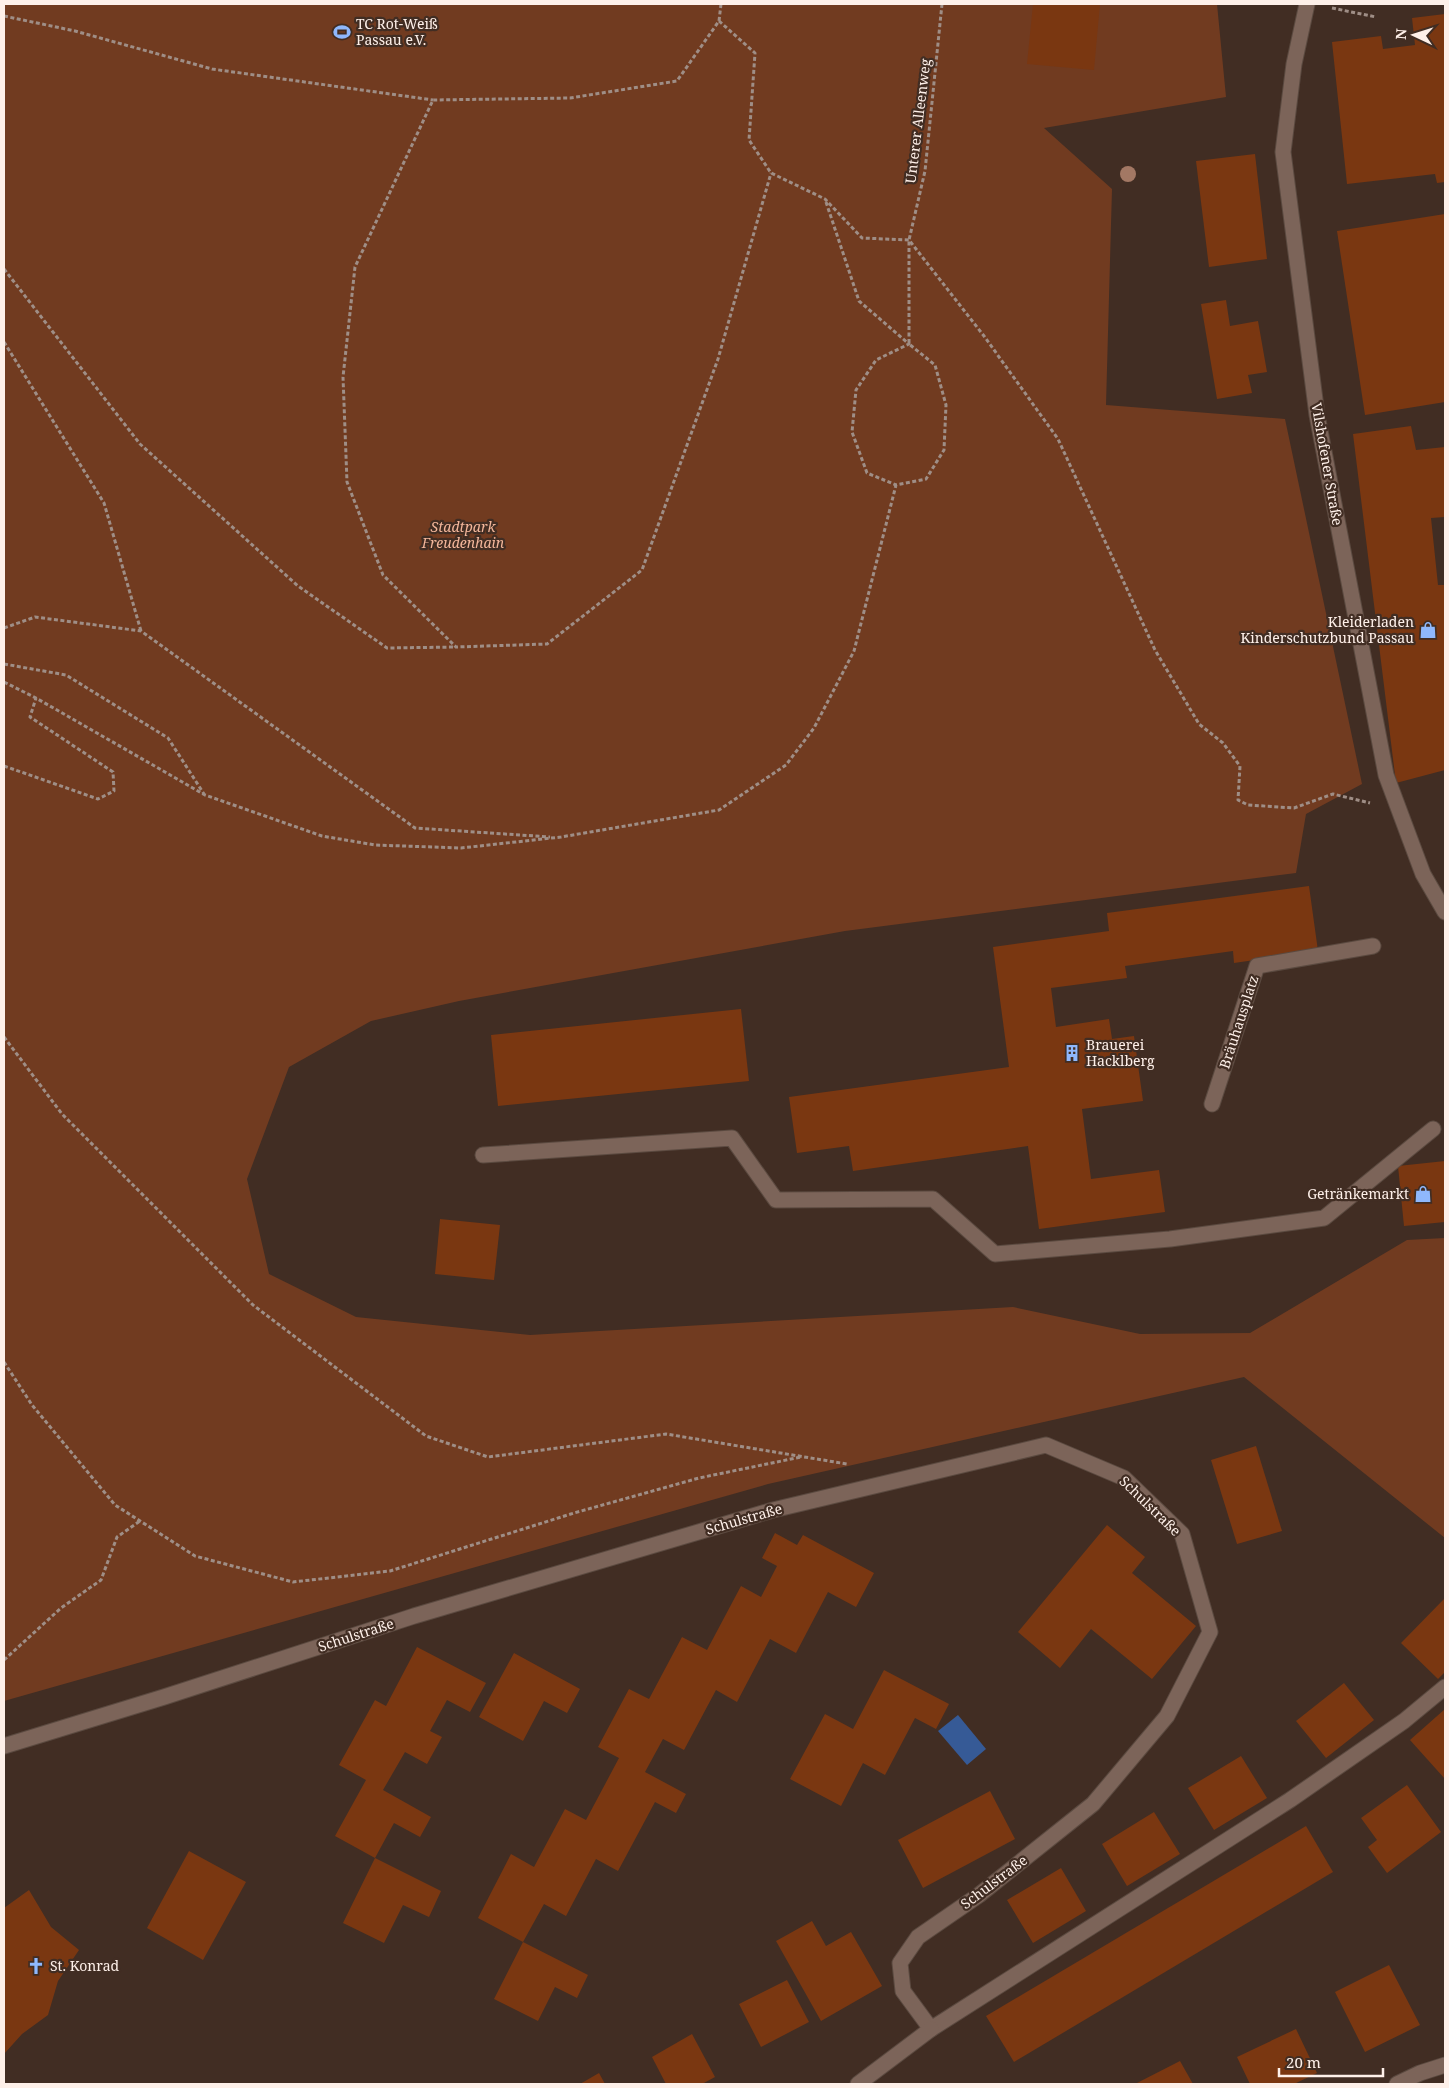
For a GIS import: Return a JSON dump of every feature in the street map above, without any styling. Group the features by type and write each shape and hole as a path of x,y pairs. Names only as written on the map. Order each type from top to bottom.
{"street":[{"name":"Vilshofener Straße","path":"1307,4 1294,64 1283,152 1317,415 1386,775 1397,809 1424,874 1445,912"},
{"name":"Bräuhausplatz","path":"1212,1104 1257,966 1373,946"},
{"path":"483,1155 732,1138 776,1200 933,1199 995,1254 1170,1239 1324,1218 1433,1129"},
{"name":"Schulstraße","path":"4,1746 164,1697 414,1616 773,1510 1046,1445 1124,1478 1182,1534 1210,1632 1167,1716 1093,1804 980,1895 918,1937 900,1963 903,1990 931,2029"},
{"path":"858,2084 931,2029 1290,1800 1404,1721 1445,1687"},
{"path":"1397,2084 1422,2079 1445,2065"}],"path":[{"path":"4,16 75,31 212,69 433,100 570,98 677,81 719,21 721,4"},
{"name":"Unterer Alleenweg","path":"909,344 909,240 925,171 942,4"},
{"path":"1351,12 1376,17"},
{"path":"719,21 756,53 749,140 771,173 824,199 862,238 909,240 984,336 1058,439 1155,650 1198,724 1223,743 1240,766 1238,800 1248,806 1294,808 1333,794 1397,809"},
{"path":"433,100 355,267 343,377 346,482 383,575 456,647"},
{"path":"4,269 140,444 298,586 387,648 547,644 642,570 718,359 771,173"},
{"path":"824,199 859,301 935,365 946,405 944,450 926,479 896,485 867,472 852,432 856,390 876,360 909,344"},
{"path":"4,342 104,503 141,631"},
{"path":"4,682 36,698 205,795 322,836 375,845 461,848 561,837 719,810 786,765 814,728 854,651 896,485"},
{"path":"4,628 34,617 141,631 415,828 561,837"},
{"path":"4,664 66,675 168,738 205,795"},
{"path":"4,766 98,799 114,792 113,772 30,717 36,698"},
{"path":"4,1037 62,1114 252,1305 426,1436 488,1458 666,1434 849,1465"},
{"path":"4,1362 32,1404 115,1505 195,1556 293,1582 390,1571 574,1513 689,1481 803,1457"},
{"path":"4,1660 61,1608 101,1580 116,1538 140,1521"}],"green space":[{"name":"Stadtpark Freudenhain","path":"4,4 1217,4 1226,97 1044,128 1112,189 1106,405 1285,419 1362,784 1306,814 1296,873 845,931 459,1001 371,1021 289,1067 247,1179 269,1274 356,1317 530,1335 1013,1307 1140,1334 1250,1333 1407,1240 1445,1238 1445,1538 1244,1377 768,1484 4,1701"}],"water":[{"path":"958,1715 986,1749 967,1765 938,1731"}],"building":[{"path":"1033,4 1100,4 1094,70 1027,64"},
{"path":"1445,14 1445,182 1437,183 1435,174 1347,184 1332,42 1381,36 1383,49 1415,45 1412,18"},
{"path":"1255,154 1267,259 1209,267 1196,161"},
{"path":"1445,214 1445,402 1365,415 1337,231"},
{"path":"1226,300 1230,326 1258,321 1267,372 1248,375 1252,393 1217,399 1201,304"},
{"path":"1411,426 1416,450 1445,447 1445,517 1431,518 1438,585 1445,585 1445,770 1396,783 1353,434"},
{"name":"Brauerei Hacklberg","path":"1309,886 1318,951 1234,963 1233,951 1125,966 1127,978 1051,988 1056,1027 1109,1019 1112,1039 1134,1036 1143,1101 1082,1109 1091,1179 1159,1170 1165,1212 1039,1229 1028,1146 853,1171 849,1146 797,1153 789,1097 1009,1067 993,947 1109,931 1107,913"},
{"path":"741,1009 749,1081 498,1106 491,1035"},
{"name":"Getränkemarkt","path":"1445,1161 1445,1222 1404,1226 1398,1166"},
{"path":"440,1219 500,1225 494,1280 435,1274"},
{"path":"1256,1446 1282,1531 1237,1544 1211,1460"},
{"path":"1107,1525 1145,1557 1132,1573 1196,1626 1152,1679 1091,1629 1060,1668 1018,1632"},
{"path":"775,1533 797,1545 803,1535 874,1573 856,1607 828,1592 796,1653 770,1639 737,1702 716,1690 684,1750 663,1739 645,1772 686,1794 676,1813 655,1802 618,1871 596,1859 566,1916 544,1904 523,1942 478,1918 511,1854 534,1867 565,1809 586,1820 619,1758 598,1747 629,1689 649,1699 682,1637 707,1650 741,1586 761,1597 777,1566 762,1558"},
{"path":"1445,1598 1445,1672 1438,1679 1401,1643"},
{"path":"417,1647 486,1683 470,1712 447,1700 430,1731 442,1737 427,1764 405,1752 383,1790 431,1817 420,1837 394,1823 375,1858 335,1836 366,1780 339,1765 375,1700 386,1706"},
{"path":"514,1653 580,1689 567,1713 544,1701 523,1741 479,1717"},
{"path":"884,1670 949,1704 936,1729 915,1718 885,1775 863,1763 841,1806 790,1779 825,1714 853,1729"},
{"path":"1344,1683 1374,1720 1326,1758 1296,1721"},
{"path":"1445,1709 1445,1779 1410,1740"},
{"path":"1241,1756 1267,1798 1214,1830 1188,1788"},
{"path":"1407,1785 1441,1832 1387,1873 1368,1847 1377,1840 1361,1818"},
{"path":"990,1791 1015,1839 923,1888 898,1840"},
{"path":"1154,1812 1180,1854 1127,1886 1102,1844"},
{"path":"1306,1826 1333,1872 1014,2062 986,2016"},
{"path":"189,1851 246,1882 203,1960 147,1928"},
{"path":"375,1858 441,1891 429,1917 403,1905 384,1943 343,1923"},
{"path":"1061,1868 1086,1911 1033,1943 1007,1900"},
{"name":"St. Konrad","path":"29,1890 51,1927 79,1950 58,1981 48,2015 22,2034 4,2054 4,1908"},
{"path":"812,1921 826,1946 851,1932 882,1986 821,2021 776,1941"},
{"path":"523,1942 588,1975 577,1998 555,1987 538,2021 494,1999"},
{"path":"1389,1965 1420,2025 1365,2052 1335,1992"},
{"path":"787,1980 809,2022 761,2047 739,2004"},
{"path":"1296,2029 1317,2073 1294,2084 1250,2084 1237,2057"},
{"path":"692,2034 715,2077 702,2084 666,2084 652,2057"},
{"path":"1180,2061 1193,2084 1135,2084"},
{"path":"599,2073 605,2084 580,2084"}],"place":[{"name":"TC Rot-Weiß Passau e.V.","path":"342,32"},
{"name":"Kleiderladen Kinderschutzbund Passau","path":"1428,630"},
{"name":"Brauerei Hacklberg","path":"1072,1053"},
{"name":"Getränkemarkt","path":"1423,1194"},
{"name":"St. Konrad","path":"36,1966"}]}
